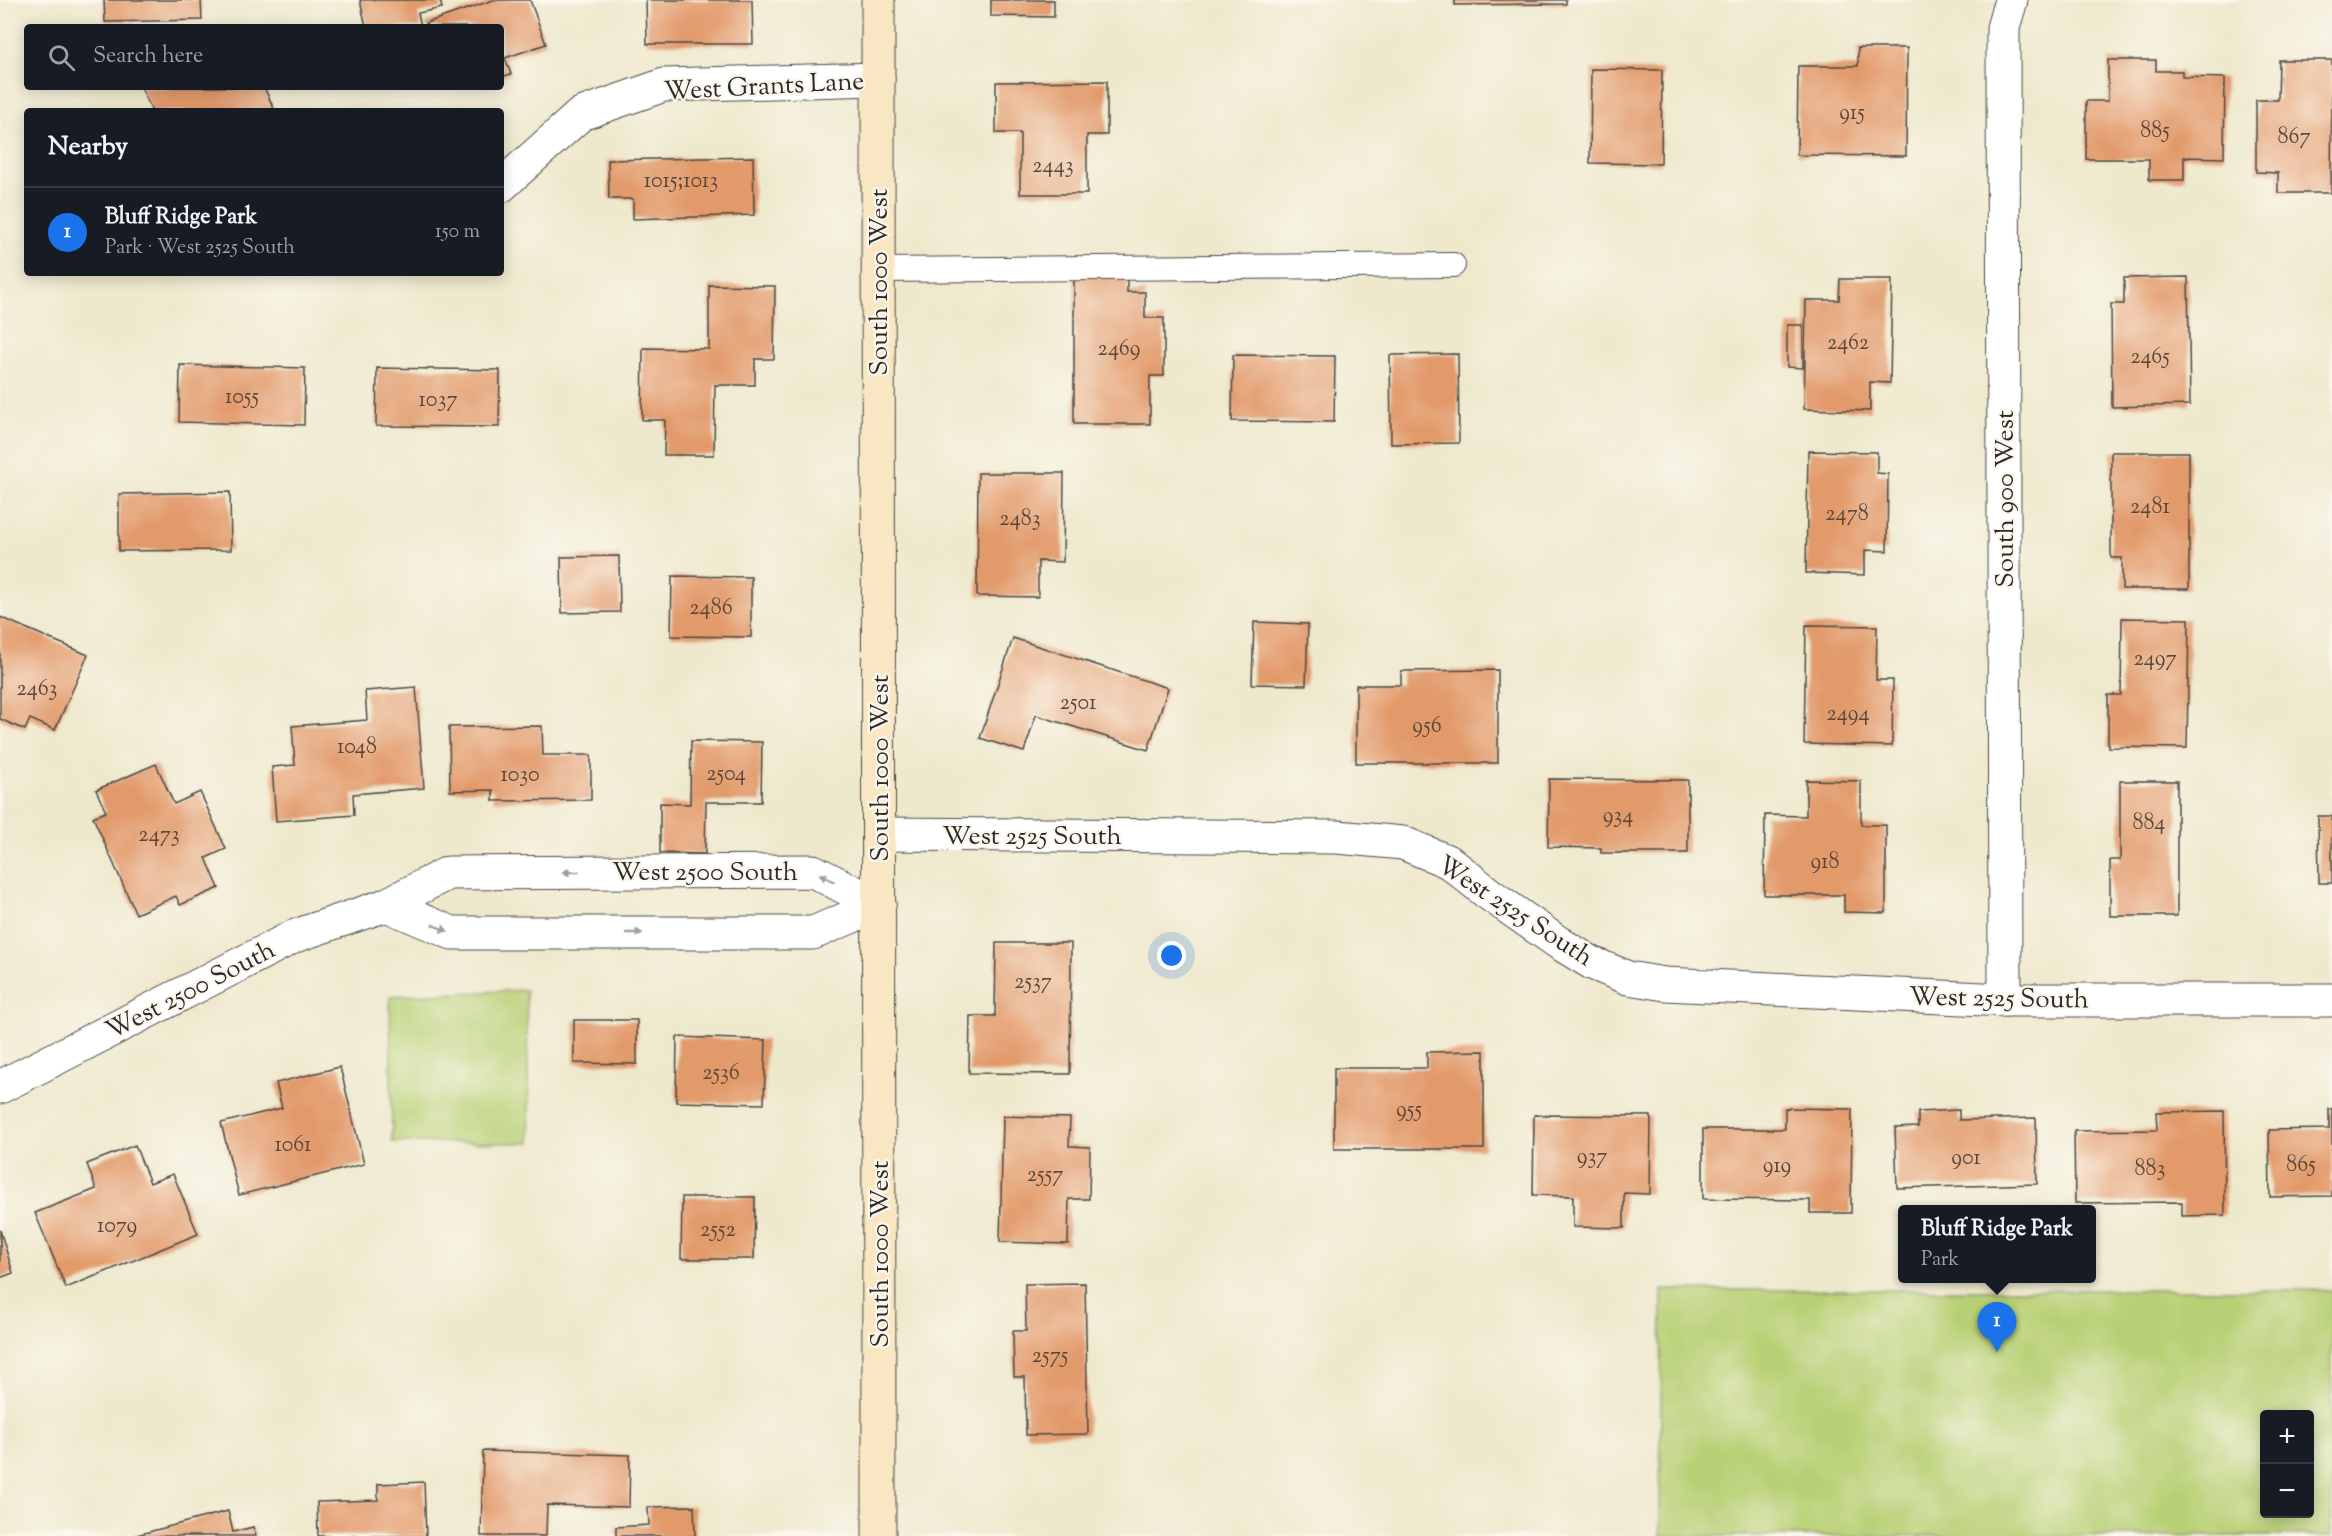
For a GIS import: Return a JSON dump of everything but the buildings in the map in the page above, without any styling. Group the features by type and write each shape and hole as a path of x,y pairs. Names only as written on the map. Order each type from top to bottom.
{"main road":[{"name":"South 1000 West","path":"878,0 879,1536"}],"street":[{"name":"South 900 West","path":"2005,999 2003,28 2011,0"},
{"name":"West Grants Lane","path":"504,183 581,114 664,85 878,79"},
{"name":"West 2525 South","path":"879,834 1337,837 1403,843 1449,862 1559,944 1592,963 1628,978 1665,984 2005,999 2332,1000"},
{"name":"West 2500 South","path":"1,1084 295,936 386,905 448,873 813,871 879,904"},
{"path":"386,905 452,933 813,933 879,904"}],"lane":[{"path":"878,270 1453,265"}],"green space":[{"path":"526,990 530,1143 392,1142 390,996"},
{"path":"1662,1290 2332,1290 2332,1536 1660,1536"}],"place":[{"name":"Bluff Ridge Park","path":"1997,1352"}]}
